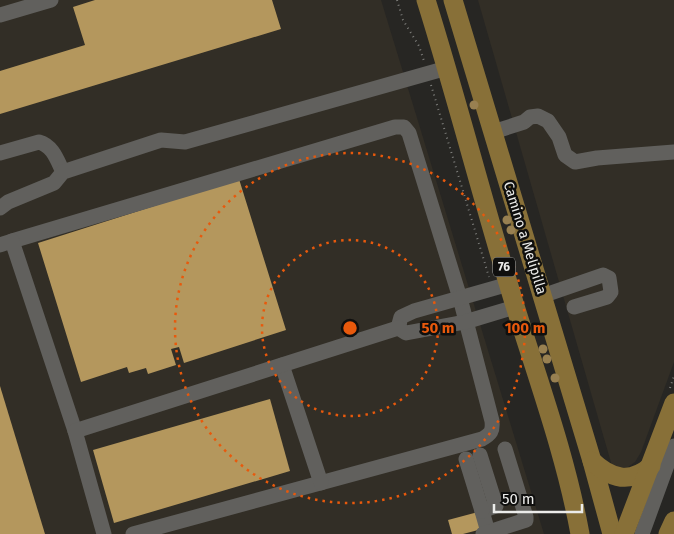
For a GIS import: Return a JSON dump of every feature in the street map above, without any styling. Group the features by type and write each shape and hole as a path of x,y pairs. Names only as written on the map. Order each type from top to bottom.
{"main road":[{"name":"Camino a Melipilla","path":"426,0 515,307 561,453 580,534"},
{"name":"Camino a Melipilla","path":"453,0 592,461 612,534"},
{"path":"624,534 674,403"},
{"path":"592,461 606,472 623,477 636,476 651,466"},
{"path":"668,534 674,521"}],"lane":[{"path":"0,15 51,0"},
{"path":"0,207 54,183 63,172 161,140 185,142 447,68"},
{"path":"493,132 524,122 530,117 538,116 548,120 559,136 564,155 575,162 598,158 674,152"},
{"path":"104,534 75,431 6,243 377,132 404,127 409,133 460,298 492,420 490,435 482,439 133,534"},
{"path":"0,153 39,142 46,144 51,149 63,172"},
{"path":"542,296 603,274 609,278 611,292 607,297 574,307"},
{"path":"398,328 401,317 421,309 509,284"},
{"path":"398,328 406,334 465,322 515,307"},
{"path":"75,431 398,328"},
{"path":"282,364 321,483"},
{"path":"642,534 674,446"},
{"path":"473,457 485,533 526,520 505,449"},
{"path":"652,534 674,469"}],"shaded area":[{"path":"0,0 381,0 544,534 0,534"},
{"path":"478,0 674,0 674,362 641,452 635,462 628,467 618,468 612,466"}],"building":[{"path":"95,0 272,0 281,29 0,114 0,71 85,45 73,7"},
{"path":"239,179 286,330 184,363 179,347 171,349 176,365 148,374 146,368 129,373 127,367 81,382 38,243"},
{"path":"0,386 45,534 0,534"},
{"path":"270,399 290,471 114,523 93,450"},
{"path":"478,512 482,529 463,534 452,534 448,520"}]}
